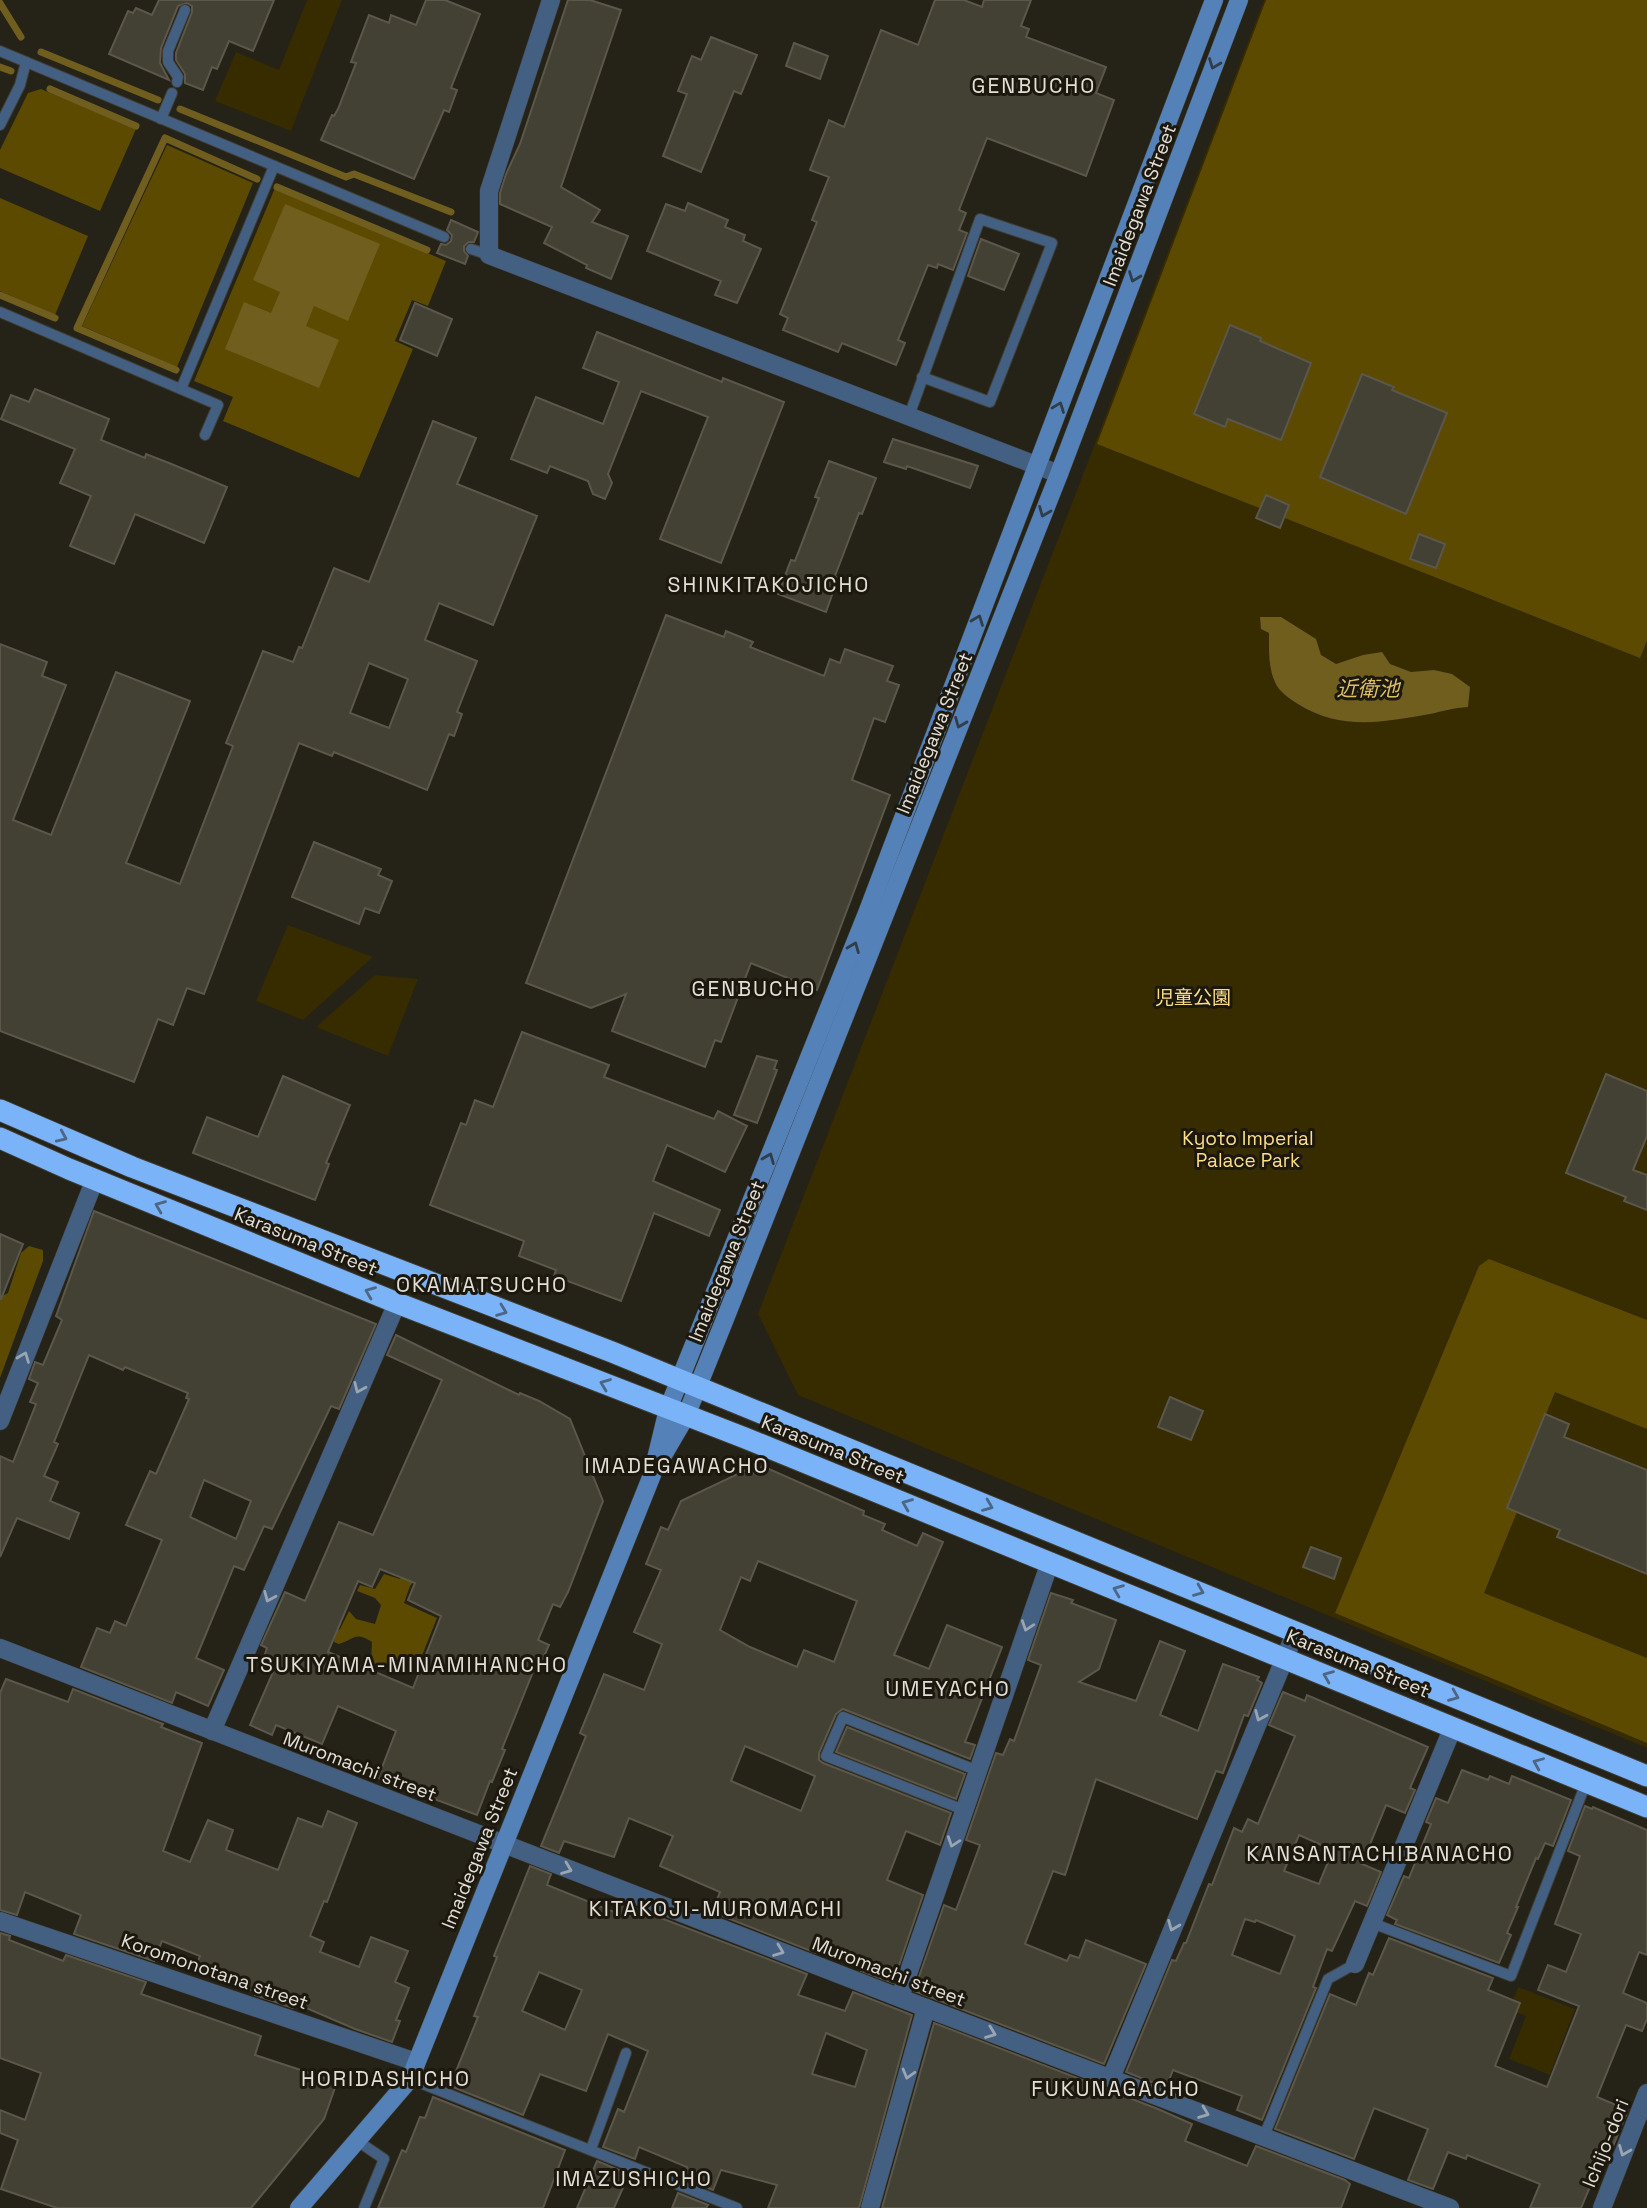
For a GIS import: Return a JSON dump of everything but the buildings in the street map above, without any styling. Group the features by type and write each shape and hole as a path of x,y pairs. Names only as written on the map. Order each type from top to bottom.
{"highway":[{"name":"Karasuma Street","path":"0,1110 132,1167 612,1352 1647,1776"},
{"name":"Karasuma Street","path":"0,1138 397,1303 677,1412 1647,1807"}],"main road":[{"name":"Imaidegawa Street","path":"299,2208 413,2070 688,1384 1214,0"},
{"name":"Imaidegawa Street","path":"688,1384 1059,474 1239,0"}],"street":[{"path":"551,0 489,191 489,255 1059,474"},
{"path":"0,1421 96,1180"},
{"path":"212,1731 397,1303"},
{"path":"900,1997 1049,1562"},
{"path":"1111,2078 1296,1631"},
{"name":"Muromachi street","path":"0,1647 926,2008 1450,2208"},
{"path":"1355,1964 1453,1727"},
{"name":"Koromonotana street","path":"0,1921 413,2070"},
{"path":"870,2208 926,2008"},
{"name":"Ichijo-dori","path":"1602,2208 1647,2093"}],"lane":[{"path":"177,82 178,76 168,62 168,51 185,10"},
{"path":"0,51 444,237"},
{"path":"0,125 20,85 26,62"},
{"path":"161,119 172,93"},
{"path":"181,389 274,166"},
{"path":"909,416 922,377 980,219 1052,243 990,402 922,377"},
{"path":"471,249 489,255"},
{"path":"0,312 218,405 205,435"},
{"path":"964,1810 826,1756 843,1717 978,1771"},
{"path":"1372,1923 1511,1976 1586,1783"},
{"path":"1264,2136 1328,1979 1355,1964"},
{"path":"591,2149 626,2053"},
{"name":"Koromonotana street","path":"413,2070 591,2149 737,2208"},
{"path":"356,2140 384,2159 364,2208"}],"green space":[{"path":"307,0 342,0 291,131 215,101 236,52 279,70"},
{"name":"Kyoto Imperial Palace Park","path":"1264,0 1647,0 1647,1748 798,1395 758,1314"},
{"path":"288,925 373,957 303,1020 256,1001"},
{"path":"375,975 418,979 388,1056 316,1027"},
{"path":"1518,1987 1575,2009 1550,2075 1509,2059 1526,2016 1509,2010"}],"shaded area":[{"path":"1266,0 1647,0 1647,641 1640,658 1097,444"},
{"path":"41,89 136,129 100,211 0,168 0,150 28,93"},
{"path":"167,145 253,183 177,367 82,326"},
{"path":"275,188 446,261 428,306 412,300 395,341 413,349 359,478 223,421 233,397 194,381"},
{"path":"0,198 88,236 55,315 0,291"},
{"path":"29,1246 43,1250 43,1261 0,1378 0,1297 8,1293 21,1253"},
{"path":"1489,1259 1647,1320 1647,1429 1555,1392 1510,1503 1519,1507 1484,1593 1647,1658 1647,1743 1335,1613 1479,1266"},
{"path":"412,1555 414,1581 404,1603 437,1618 415,1673 392,1672 371,1661 372,1642 358,1636 339,1644 334,1642 335,1633 349,1611 356,1619 375,1624 381,1605 375,1598 357,1591 360,1585 375,1589 384,1574 400,1579"}],"water":[{"path":"285,204 380,244 348,321 314,306 306,326 339,340 319,388 225,349 244,302 271,313 280,292 253,280"},
{"name":"近衛池","path":"1260,617 1281,617 1316,639 1321,655 1336,664 1382,652 1390,664 1411,672 1434,670 1452,674 1470,687 1468,707 1396,720 1362,722 1314,713 1281,692 1277,685 1270,664 1269,633 1261,629"}],"waterway":[{"path":"0,3 21,37"},
{"path":"41,52 158,100"},
{"path":"0,67 11,71"},
{"path":"50,89 136,126"},
{"path":"180,109 346,177 354,174 451,212"},
{"path":"176,370 77,328 165,138 257,179"},
{"path":"277,187 427,250"},
{"path":"0,295 55,318"}],"district":[{"name":"GENBUCHO","path":"1034,86"},
{"name":"SHINKITAKOJICHO","path":"769,585"},
{"name":"GENBUCHO","path":"754,989"},
{"name":"OKAMATSUCHO","path":"482,1285"},
{"name":"IMADEGAWACHO","path":"677,1466"},
{"name":"TSUKIYAMA-MINAMIHANCHO","path":"407,1665"},
{"name":"UMEYACHO","path":"948,1689"},
{"name":"KANSANTACHIBANACHO","path":"1380,1854"},
{"name":"KITAKOJI-MUROMACHI","path":"716,1909"},
{"name":"HORIDASHICHO","path":"386,2079"},
{"name":"FUKUNAGACHO","path":"1116,2089"},
{"name":"IMAZUSHICHO","path":"634,2179"}],"park label":[{"name":"児童公園","path":"1193,997"}]}
